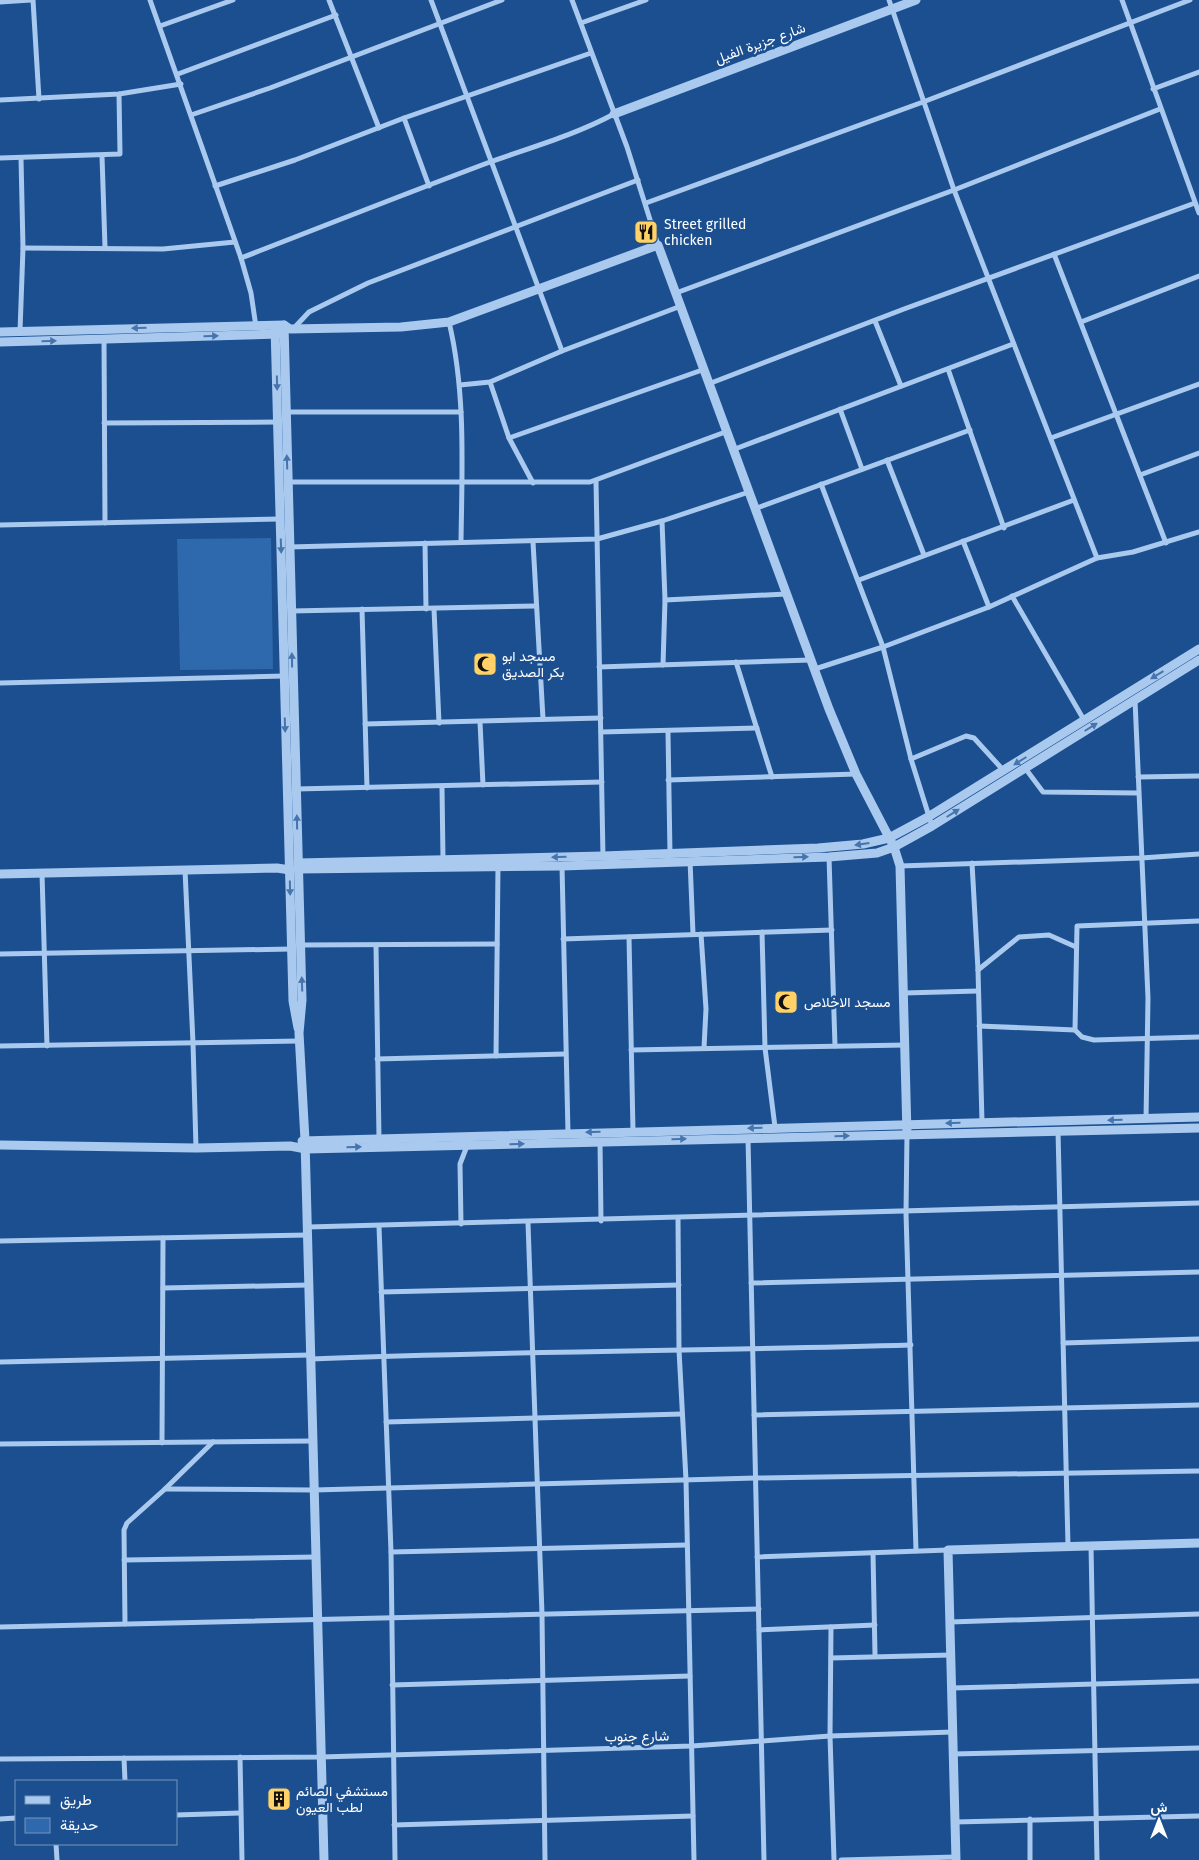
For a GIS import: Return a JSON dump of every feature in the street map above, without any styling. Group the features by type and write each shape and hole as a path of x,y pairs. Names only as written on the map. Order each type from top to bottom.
{"street":[{"path":"0,2 32,0 39,99"},
{"path":"150,0 182,84 241,258 254,306 256,330"},
{"path":"160,26 233,0"},
{"path":"329,0 379,128"},
{"path":"432,0 514,226 562,351"},
{"path":"191,114 352,57 502,0"},
{"path":"572,0 638,180 658,245 735,449 786,594 856,774 894,847 900,866 906,1045 906,1213 916,1551"},
{"path":"581,23 646,0"},
{"name":"شارع جزيرة الفيل","path":"614,114 891,4 916,0"},
{"path":"1122,0 1199,213"},
{"path":"646,203 924,102 1190,0"},
{"path":"891,4 954,190 1097,558"},
{"path":"178,74 336,16"},
{"path":"216,186 295,160 404,118 590,53"},
{"path":"1153,89 1199,72"},
{"path":"0,100 119,94 182,84"},
{"path":"0,158 120,154 119,94"},
{"path":"676,293 954,190 1160,109"},
{"path":"241,258 492,162 551,142 596,124 614,114"},
{"path":"404,118 429,186"},
{"path":"102,156 105,247"},
{"path":"20,331 23,248 21,158"},
{"path":"284,329 309,312 368,283 638,180"},
{"path":"711,384 988,278 1195,202"},
{"path":"23,248 105,247 132,250 235,242"},
{"path":"0,342 104,339 256,330 401,327 449,322 658,245"},
{"path":"1054,254 1166,543"},
{"path":"1081,322 1199,276"},
{"path":"460,385 490,382 562,351 681,306"},
{"path":"875,321 901,386"},
{"path":"449,322 460,385 461,542"},
{"path":"284,329 296,789 292,949 294,1008 299,1037 305,1144 324,1860"},
{"path":"284,329 278,422 280,519 284,676 294,866 301,945 302,1014 299,1037"},
{"path":"0,332 256,330"},
{"path":"104,339 105,523"},
{"path":"735,449 1013,344"},
{"path":"510,438 705,369"},
{"path":"948,369 1004,528"},
{"path":"490,382 510,438 533,482"},
{"path":"1051,438 1199,384"},
{"path":"840,409 862,469"},
{"path":"286,412 461,412"},
{"path":"104,423 278,422"},
{"path":"756,508 970,430"},
{"path":"288,482 462,483 596,480 728,431"},
{"path":"1140,475 1199,453"},
{"path":"887,460 924,556"},
{"path":"596,480 603,860"},
{"path":"821,484 859,580 883,648 911,759 930,822"},
{"path":"290,547 424,542 533,542 597,539 750,492"},
{"path":"859,580 963,541 1004,528 1074,500"},
{"path":"0,525 280,519"},
{"path":"662,520 663,665"},
{"path":"815,670 883,648 989,607 1097,558 1114,556 1166,543 1199,532"},
{"path":"963,541 989,607"},
{"path":"424,542 426,608"},
{"path":"533,542 535,606 543,719"},
{"path":"664,600 786,594"},
{"path":"1012,596 1084,720"},
{"path":"291,611 535,606"},
{"path":"434,608 439,723"},
{"path":"362,609 367,788"},
{"path":"0,874 277,868 444,859 690,860 829,857 877,852 894,847 1004,771 1199,649"},
{"path":"599,668 812,660"},
{"path":"294,866 562,866 670,854 818,848 863,844 889,838 930,822 1025,768 1199,660"},
{"path":"736,662 772,777"},
{"path":"0,683 284,676"},
{"path":"1135,699 1148,998 1146,1119"},
{"path":"366,724 601,718"},
{"path":"480,722 483,785"},
{"path":"601,732 668,732 757,728"},
{"path":"668,732 670,854"},
{"path":"911,759 966,736 974,738 1004,771"},
{"path":"1025,768 1043,792 1138,793"},
{"path":"668,780 856,774"},
{"path":"1138,777 1199,776"},
{"path":"296,789 602,782"},
{"path":"442,786 444,859"},
{"path":"900,866 1141,858 1199,854"},
{"path":"829,857 835,1046"},
{"path":"690,860 693,934"},
{"path":"972,863 978,970 982,1122"},
{"path":"496,1056 498,866"},
{"path":"562,866 568,1133"},
{"path":"184,870 194,1043 196,1148"},
{"path":"42,873 47,1046"},
{"path":"1074,1030 1076,928 1079,925 1199,921"},
{"path":"563,939 832,930"},
{"path":"762,932 765,1048 774,1127"},
{"path":"701,934 706,1009 704,1048"},
{"path":"978,970 1018,937 1049,935 1076,948"},
{"path":"629,937 633,1131"},
{"path":"301,945 497,944"},
{"path":"376,946 379,1138"},
{"path":"0,954 292,949"},
{"path":"904,993 978,991"},
{"path":"979,1026 1074,1030 1082,1037 1094,1040 1199,1037"},
{"path":"0,1046 194,1043 299,1037"},
{"path":"631,1050 906,1045"},
{"path":"377,1059 565,1054"},
{"path":"0,1145 196,1148 290,1146 379,1138 395,1142 467,1146 553,1138 568,1133 1199,1117"},
{"path":"305,1144 553,1138 600,1141 1199,1128"},
{"path":"1058,1131 1063,1408 1068,1546"},
{"path":"748,1138 764,1860"},
{"path":"600,1141 601,1221"},
{"path":"461,1224 460,1164 467,1146"},
{"path":"0,1241 163,1238 379,1226 906,1213 1199,1203"},
{"path":"678,1218 679,1350 686,1480 694,1860"},
{"path":"528,1222 542,1614 541,1680 545,1860"},
{"path":"379,1226 391,1552 395,1860"},
{"path":"162,1442 163,1238"},
{"path":"751,1283 1061,1277 1199,1272"},
{"path":"163,1288 309,1285"},
{"path":"382,1292 679,1285"},
{"path":"1063,1343 1199,1339"},
{"path":"0,1362 753,1350 911,1345"},
{"path":"754,1415 1199,1406"},
{"path":"386,1422 682,1414"},
{"path":"0,1444 313,1441"},
{"path":"125,1624 124,1530 127,1523 165,1490 213,1442"},
{"path":"165,1490 314,1490 756,1478 1199,1471"},
{"path":"757,1557 1199,1543"},
{"path":"391,1552 686,1545"},
{"path":"1091,1546 1097,1860"},
{"path":"841,1860 956,1858 948,1550"},
{"path":"873,1553 875,1655"},
{"path":"124,1560 316,1557"},
{"path":"0,1627 759,1609"},
{"path":"950,1622 1199,1614"},
{"path":"759,1630 874,1625"},
{"path":"831,1628 830,1736 834,1860"},
{"path":"831,1658 875,1655 951,1655"},
{"path":"392,1685 690,1676"},
{"path":"952,1688 1199,1681"},
{"name":"شارع جنوب","path":"0,1759 322,1757 692,1746 830,1736 953,1732"},
{"path":"953,1754 1199,1748"},
{"path":"240,1757 242,1860"},
{"path":"124,1758 125,1780"},
{"path":"178,1815 240,1813"},
{"path":"394,1825 693,1816"},
{"path":"955,1822 1199,1816"},
{"path":"0,1818 15,1818"},
{"path":"1030,1819 1030,1860"},
{"path":"56,1845 57,1860"}],"green space":[{"path":"271,538 273,669 180,670 177,539"}],"place":[{"name":"Street grilled chicken","path":"646,232"},
{"name":"مسجد ابو بكر الصديق","path":"485,664"},
{"name":"مسجد الاخلاص","path":"786,1002"},
{"name":"مستشفي الصائم لطب العيون","path":"279,1799"}]}
